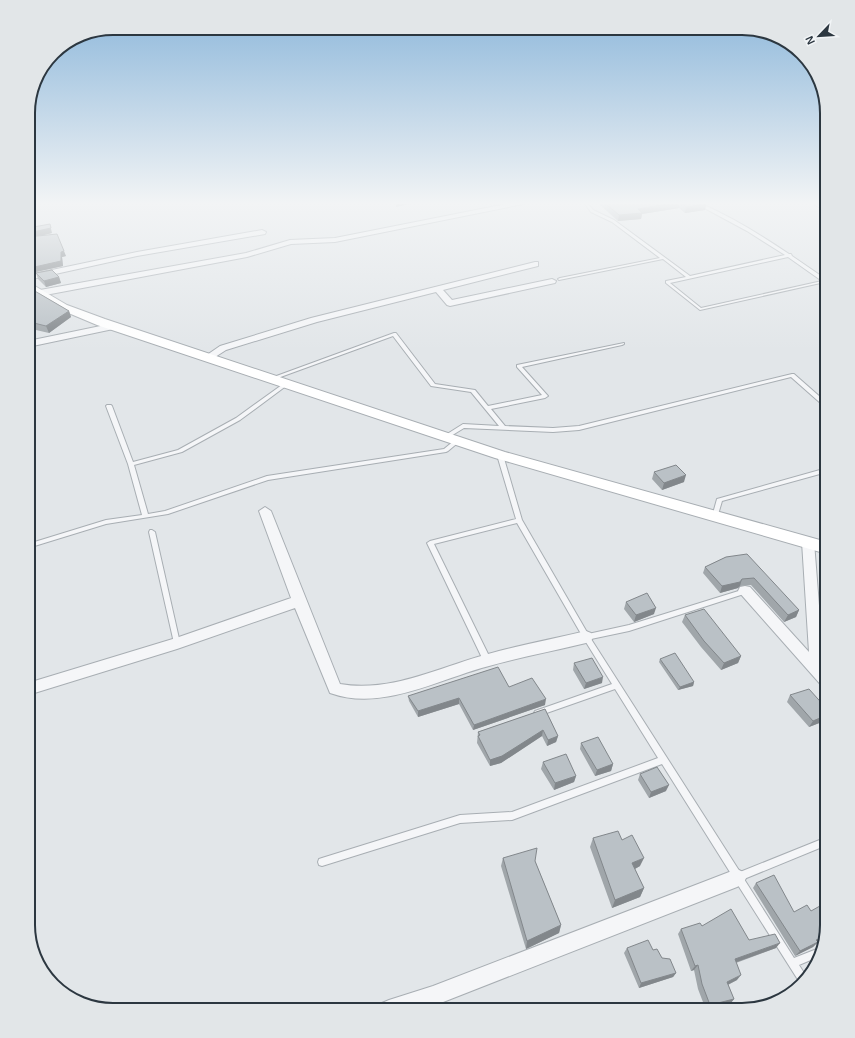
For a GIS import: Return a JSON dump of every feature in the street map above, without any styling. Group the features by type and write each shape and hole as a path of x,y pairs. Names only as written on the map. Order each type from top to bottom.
{"main road":[{"path":"35,290 63,307 108,324 500,455 820,546"}],"street":[{"path":"35,276 146,252"},
{"path":"40,293 255,252"},
{"path":"209,357 223,348 314,320 535,264"},
{"path":"438,289 450,303 556,280"},
{"path":"35,338 108,324"},
{"path":"35,342 108,324"},
{"path":"265,511 299,601 335,689 348,693 398,688 487,660 586,637"},
{"path":"808,542 817,671"},
{"path":"745,591 820,674"},
{"path":"35,687 177,643 299,601"},
{"path":"411,1003 433,996 737,878"}],"lane":[{"path":"656,252 688,276"},
{"path":"786,252 820,277"},
{"path":"790,255 688,276 667,282 700,309 820,283"},
{"path":"556,280 664,258"},
{"path":"273,378 394,334 433,385 473,391 502,427"},
{"path":"487,408 545,396 519,366 622,344"},
{"path":"35,544 106,522 166,513 267,478 446,450 452,439 463,426 553,430 579,428 792,375 820,400"},
{"path":"131,464 180,451 238,419 288,383"},
{"path":"109,406 131,464 145,515"},
{"path":"500,455 519,520 586,637 800,977"},
{"path":"716,517 719,500 820,472"},
{"path":"487,660 430,543 519,520"},
{"path":"152,532 177,643"},
{"path":"586,637 628,628 745,591"},
{"path":"528,716 616,686"},
{"path":"322,862 460,819 512,816 663,760"},
{"path":"737,878 820,844"},
{"path":"793,964 814,954"}],"building":[{"path":"35,252 61,252 61,261 35,267"},
{"path":"52,270 59,277 44,281 36,273"},
{"path":"35,291 69,311 46,326 35,323"},
{"path":"676,465 686,475 664,483 654,472"},
{"path":"747,554 799,610 788,615 754,578 742,579 740,582 722,586 705,567 726,557"},
{"path":"647,593 656,608 636,615 626,602"},
{"path":"704,609 741,656 724,663 704,641 685,615"},
{"path":"675,653 694,682 680,687 660,659"},
{"path":"592,658 603,677 586,683 574,663"},
{"path":"498,667 509,687 532,678 546,699 474,725 459,698 418,711 408,696"},
{"path":"809,689 820,701 820,718 813,721 790,695"},
{"path":"545,709 558,736 548,740 543,730 502,756 490,760 478,736 480,735 478,732"},
{"path":"598,737 613,764 597,770 581,743"},
{"path":"566,754 576,776 555,783 543,762"},
{"path":"657,767 669,785 651,792 640,774"},
{"path":"618,831 622,840 632,835 644,858 632,863 644,888 615,900 593,838"},
{"path":"537,848 535,861 561,925 527,941 503,858"},
{"path":"774,875 794,912 807,905 811,911 820,906 820,930 818,939 816,940 818,942 800,951 756,883"},
{"path":"731,909 749,940 775,934 780,943 735,959 741,975 727,982 734,999 718,1003 709,1003 702,984 698,965 695,966 681,929 700,923 702,926"},
{"path":"648,940 653,950 657,949 662,958 670,959 676,973 641,983 627,948"}]}
